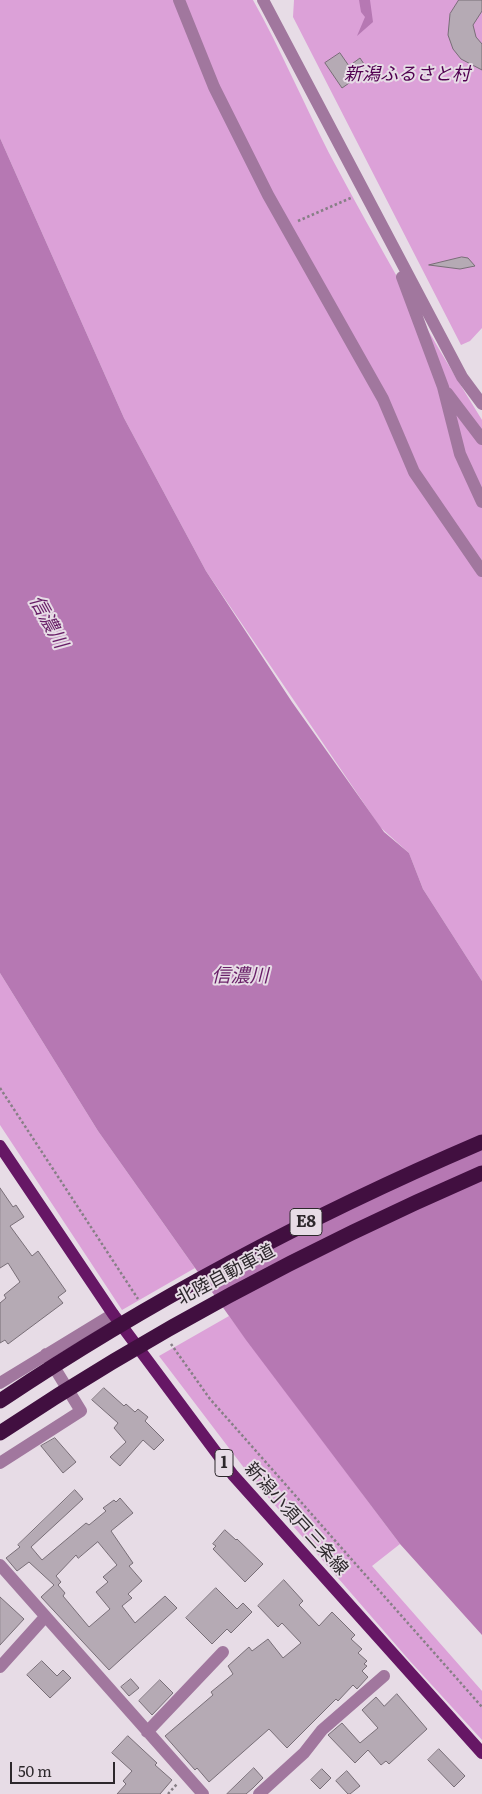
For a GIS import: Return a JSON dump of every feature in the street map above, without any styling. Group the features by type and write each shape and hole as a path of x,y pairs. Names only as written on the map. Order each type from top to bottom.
{"highway":[{"name":"北陸自動車道","path":"0,1401 128,1320 222,1266 397,1179 482,1142"},
{"name":"北陸自動車道","path":"0,1433 150,1338 238,1288 330,1242 482,1173"}],"main road":[{"name":"新潟小須戸三条線","path":"0,1146 113,1314 233,1475 482,1753"}],"street":[{"path":"179,0 214,87 285,226 383,399 414,472 482,571"},
{"path":"262,0 462,377 482,404"},
{"path":"390,241 443,387 460,454 482,502"},
{"path":"443,387 482,439"},
{"path":"0,1383 113,1314"},
{"path":"0,1463 81,1411 46,1354"},
{"path":"0,1565 202,1794"},
{"path":"0,1667 45,1617"},
{"path":"147,1732 223,1652"},
{"path":"259,1794 304,1754 322,1730 384,1676"}],"path":[{"path":"285,226 365,191"},
{"path":"0,1088 117,1270 141,1302"},
{"path":"170,1343 210,1399 482,1707"}],"green space":[{"path":"0,0 253,0 347,187 384,254 482,420 482,981 423,889 409,853 380,827 206,571 124,418 0,138"},
{"name":"新潟ふるさと村","path":"294,0 482,0 482,328 470,341 461,345 293,17"},
{"path":"0,973 98,1131 195,1268 122,1310 0,1125"},
{"path":"229,1316 400,1544 372,1566 482,1691 482,1740 409,1660 254,1481 159,1356"}],"water":[{"path":"359,0 370,0 373,22 357,36 365,17 361,12"},
{"name":"信濃川","path":"0,138 124,418 206,571 292,702 384,832 409,853 423,889 482,981 482,1635 400,1544 246,1340 98,1131 0,973"}],"building":[{"path":"459,0 482,0 482,11 473,25 476,37 482,44 482,70 461,59 453,49 448,35 450,14"},
{"path":"340,53 349,66 360,58 368,70 342,88 325,63"},
{"path":"462,257 468,258 475,266 460,269 429,265"},
{"path":"0,1188 13,1207 16,1205 24,1217 10,1226 32,1256 38,1251 66,1291 58,1297 63,1303 8,1344 5,1340 0,1343 0,1303 6,1298 4,1295 20,1282 8,1263 0,1268"},
{"path":"104,1388 124,1406 126,1404 135,1412 138,1409 148,1417 145,1421 164,1440 154,1450 143,1440 120,1466 110,1457 126,1442 114,1428 118,1423 92,1400"},
{"path":"55,1438 76,1462 63,1473 41,1446"},
{"path":"75,1490 83,1499 31,1547 42,1560 86,1523 89,1525 106,1511 103,1508 120,1498 133,1513 111,1531 133,1563 129,1566 142,1581 128,1594 132,1598 122,1606 135,1623 165,1596 177,1608 109,1670 41,1597 54,1585 29,1562 17,1571 6,1558 20,1547 18,1545","holes":["98,1542 117,1565 103,1577 108,1582 96,1592 110,1609 89,1627 63,1596 65,1593 58,1585 61,1582 56,1576 76,1555 78,1558"]},
{"path":"225,1530 263,1564 245,1582 213,1549 216,1546 213,1544"},
{"path":"284,1580 303,1601 299,1605 319,1626 332,1612 355,1635 351,1639 362,1649 358,1653 367,1661 364,1664 367,1666 362,1671 368,1677 357,1689 353,1685 338,1701 336,1699 287,1748 269,1729 209,1782 197,1768 195,1770 165,1736 213,1695 211,1692 233,1674 228,1666 249,1647 252,1651 268,1639 283,1658 301,1643 282,1623 278,1627 258,1606"},
{"path":"216,1588 237,1609 243,1603 252,1612 231,1633 227,1629 212,1644 186,1618"},
{"path":"0,1597 24,1619 0,1645"},
{"path":"42,1661 57,1676 63,1670 71,1678 50,1698 27,1675"},
{"path":"131,1679 139,1688 129,1696 121,1687"},
{"path":"160,1680 173,1693 152,1715 139,1701"},
{"path":"397,1694 427,1729 389,1764 386,1761 381,1765 368,1750 355,1763 328,1735 342,1723 360,1743 378,1728 362,1710 376,1697 384,1706"},
{"path":"128,1736 172,1780 160,1794 117,1794 126,1784 123,1781 132,1771 112,1753"},
{"path":"439,1749 465,1776 454,1787 428,1760"},
{"path":"254,1768 263,1778 253,1788 246,1794 227,1794"},
{"path":"322,1769 331,1778 320,1789 311,1780"},
{"path":"347,1771 360,1786 350,1794 336,1781"}]}
